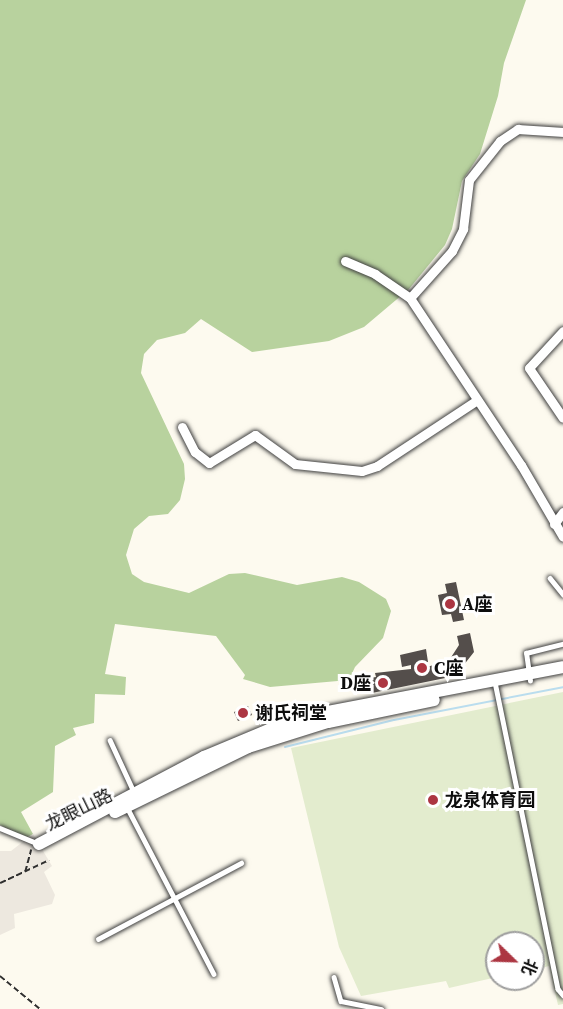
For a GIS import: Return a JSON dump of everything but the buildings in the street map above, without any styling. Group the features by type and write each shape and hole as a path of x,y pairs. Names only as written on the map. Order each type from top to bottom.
{"street":[{"path":"410,298 452,251 463,229 469,180 500,141 518,129 563,132"},
{"path":"345,261 375,274 410,298 529,478 563,537"},
{"path":"563,331 530,368 563,418"},
{"path":"183,426 195,452 209,463 255,435 295,464 362,471 377,466 477,400"},
{"path":"554,524 563,512"},
{"name":"龙眼山路","path":"36,843 50,847 131,800 238,752 301,729 496,688 563,667"},
{"name":"龙眼山路","path":"529,677 563,674"}],"lane":[{"path":"550,578 563,594"},
{"path":"529,677 526,653 563,644"},
{"path":"496,688 558,989 563,995"},
{"path":"110,740 131,800 175,899 214,974"},
{"path":"0,828 36,843"},
{"path":"98,939 241,863"},
{"path":"334,977 341,1001 381,1009"}],"path":[{"path":"25,873 36,843"},
{"path":"0,882 25,873 49,860"},
{"path":"0,976 40,1009"}],"green space":[{"path":"0,0 526,0 504,63 498,96 480,154 462,181 452,229 445,245 409,289 364,327 329,341 252,352 201,319 185,333 157,340 144,354 141,373 184,464 185,479 180,500 168,514 149,516 134,529 126,555 132,574 144,582 189,593 229,574 245,573 297,585 342,577 359,582 386,599 391,611 383,638 355,667 349,680 270,687 243,679 245,675 216,636 115,624 105,674 126,677 125,695 95,694 94,723 73,728 76,735 55,746 53,792 21,812 33,834 26,838 0,825"},
{"name":"龙泉体育园","path":"563,692 563,1004 558,1005 549,966 545,967 545,931 485,931 485,980 449,988 446,981 361,996 339,947 291,748"}],"shaded area":[{"path":"33,834 52,866 44,872 55,895 52,904 14,914 15,928 0,935 0,851 11,851"}],"waterway":[{"path":"285,747 394,720 563,687"}],"place":[{"name":"A座","path":"450,604"},
{"name":"C座","path":"422,668"},
{"name":"D座","path":"383,683"},
{"name":"谢氏祠堂","path":"243,713"},
{"name":"龙泉体育园","path":"433,800"}]}
